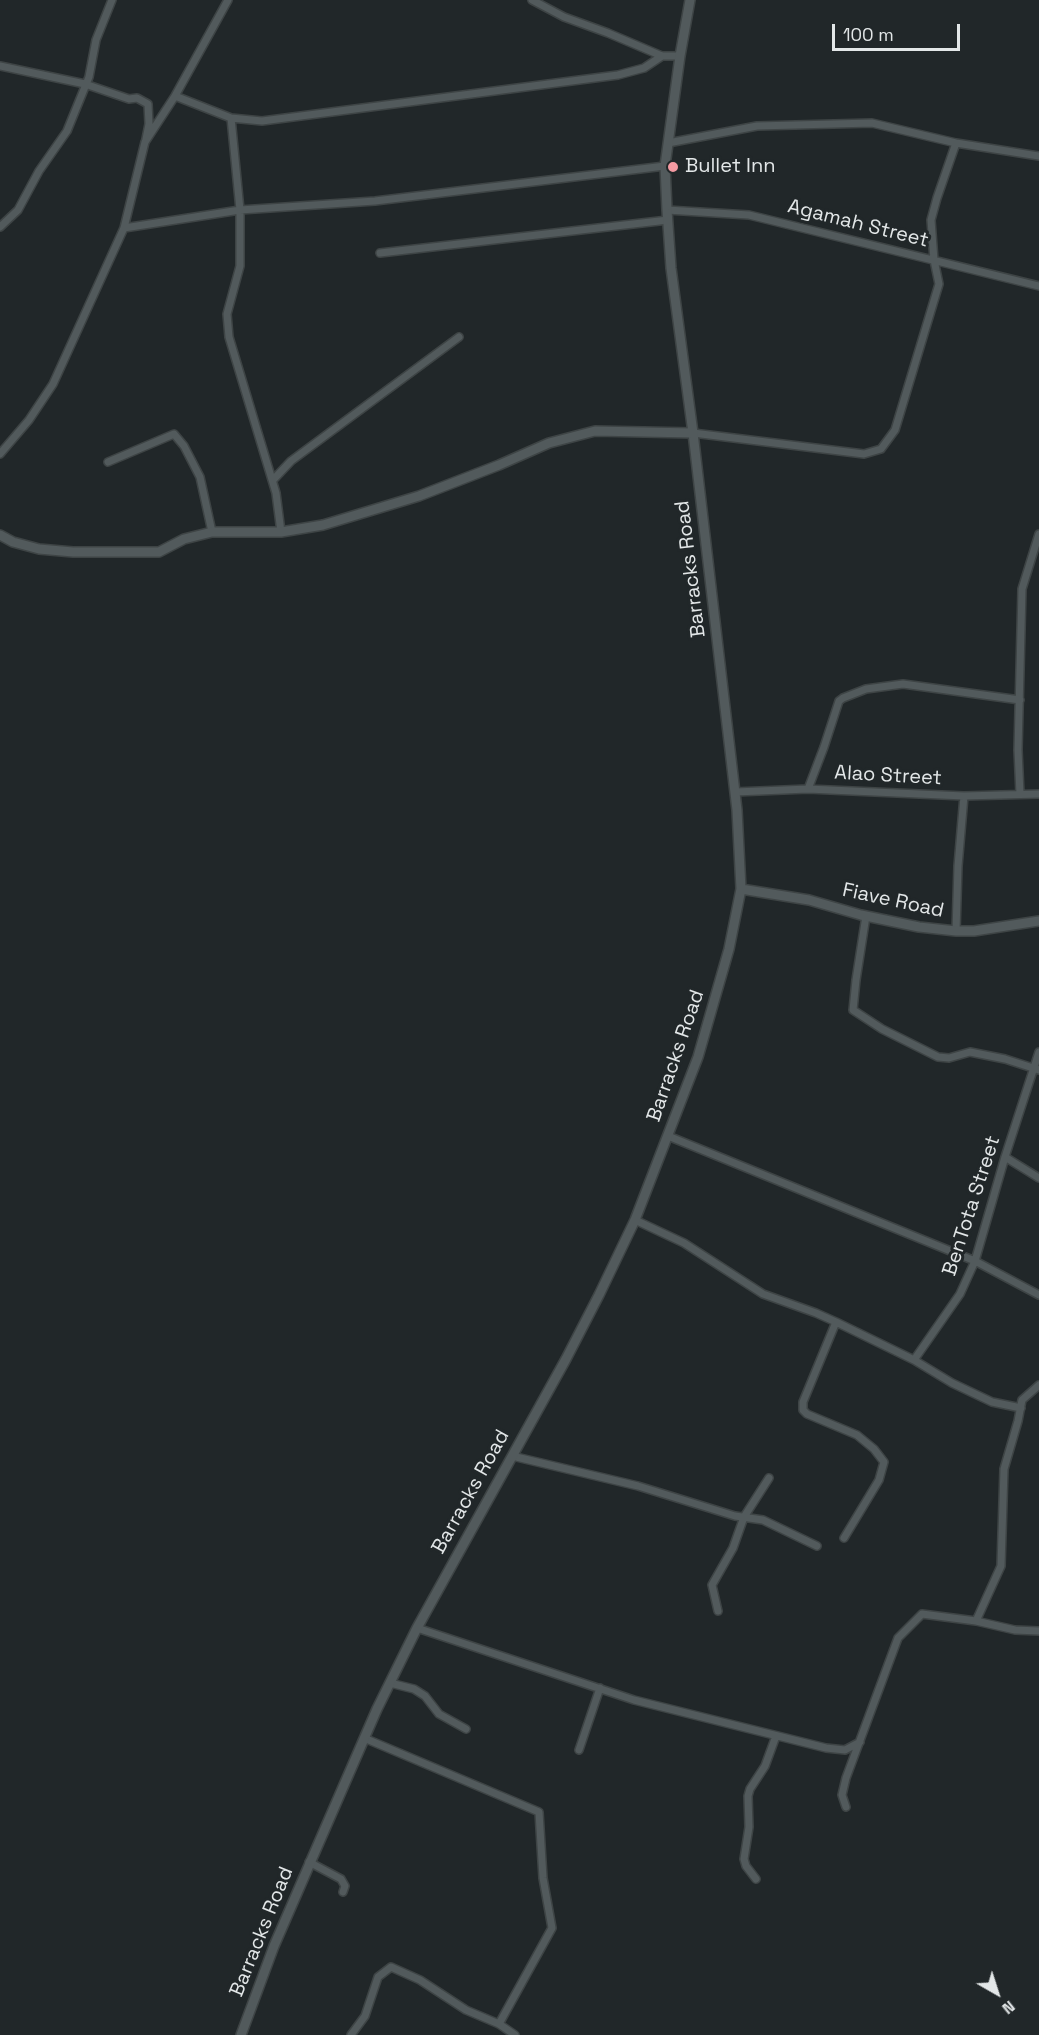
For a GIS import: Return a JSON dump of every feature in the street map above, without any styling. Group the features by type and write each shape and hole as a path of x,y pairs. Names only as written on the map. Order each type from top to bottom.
{"street":[{"path":"0,227 18,210 39,171 67,131 93,62 96,40 112,0"},
{"path":"145,142 175,96 228,0"},
{"path":"532,0 564,17 662,56 680,56"},
{"name":"Barracks Road","path":"241,2035 274,1946 309,1862 390,1683 417,1628 600,1295 635,1220 698,1057 729,949 741,889 735,792 693,433 671,268 665,166 690,0"},
{"path":"175,96 231,118 262,121 618,75 644,68 662,56"},
{"path":"0,66 85,84 129,99 137,98 148,104 149,124 124,228 54,384 29,420 0,454"},
{"path":"231,118 240,210 240,266 226,314 229,337 273,480 281,532"},
{"path":"668,143 757,126 872,123 956,142 1039,156"},
{"path":"0,535 13,542 39,549 73,552 159,552 184,539 212,532 281,532 323,525 420,496 549,443 595,431 693,433 864,454 881,449 895,430 939,284 934,260 931,220 956,142"},
{"path":"124,228 240,210 375,201 665,166"},
{"name":"Agamah Street","path":"380,253 668,215 749,215 1039,286"},
{"path":"273,480 291,460 459,337"},
{"path":"108,462 174,434 184,446 200,477 212,532"},
{"path":"1020,794 1018,750 1022,588 1039,534"},
{"path":"807,789 825,747 839,701 866,688 903,684 1020,700"},
{"name":"Alao Street","path":"735,792 807,789 964,796 1039,794"},
{"path":"956,931 958,866 964,796"},
{"name":"Fiave Road","path":"741,889 809,900 919,927 956,931 974,931 1039,921"},
{"path":"866,915 854,1010 882,1029 938,1057 949,1058 970,1052 1005,1059 1036,1070"},
{"name":"BenTota Street","path":"914,1360 960,1294 975,1261 1005,1157 1036,1070 1039,1052"},
{"path":"668,1136 975,1261 1039,1295"},
{"path":"1005,1157 1039,1178"},
{"path":"635,1220 684,1243 763,1294 836,1322 992,1402 1021,1408"},
{"path":"836,1322 803,1402 803,1410 807,1414 857,1435 874,1449 884,1462 879,1480 844,1538"},
{"path":"976,1621 1001,1566 1004,1469 1022,1400 1039,1385"},
{"path":"512,1456 638,1486 735,1516 763,1520 817,1546"},
{"path":"718,1611 712,1585 733,1548 744,1517 769,1478"},
{"path":"846,1807 842,1795 844,1787 898,1638 922,1614 976,1621 1015,1630 1039,1631"},
{"path":"417,1628 634,1700 838,1750 845,1750 860,1742"},
{"path":"390,1683 414,1689 425,1696 440,1714 466,1729"},
{"path":"579,1750 600,1688"},
{"path":"756,1880 744,1859 748,1834 748,1796 765,1766 776,1736"},
{"path":"364,1738 539,1812 543,1878 552,1928 499,2024"},
{"path":"309,1862 341,1878 345,1886 343,1892"},
{"path":"351,2035 369,2009 378,1977 391,1966 420,1980 466,2010 499,2024 514,2035"}],"place":[{"name":"Bullet Inn","path":"673,167"}]}
